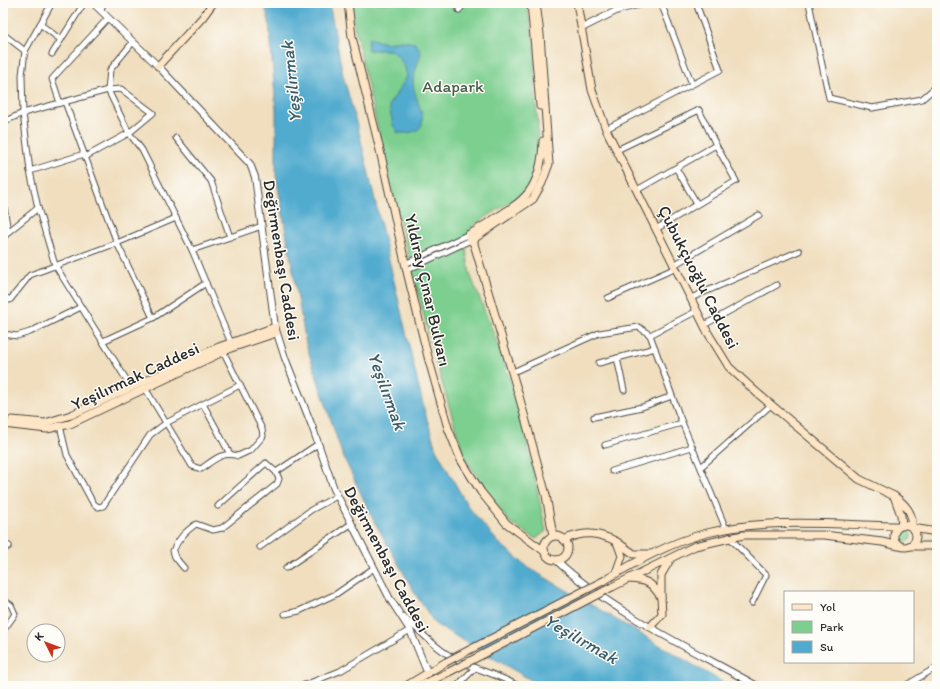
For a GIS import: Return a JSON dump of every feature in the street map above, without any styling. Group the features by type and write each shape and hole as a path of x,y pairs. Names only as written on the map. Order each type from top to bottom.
{"main road":[{"path":"158,66 202,18 213,3"},
{"name":"Yıldıray Çınar Bulvarı","path":"348,3 352,37 379,146 406,267 428,357 448,428 461,460 482,492 506,523 544,551"},
{"path":"531,3 537,31"},
{"path":"536,3 543,134 542,162 537,181 528,195 472,238 513,372 546,495 553,536"},
{"name":"Çubukçuoğlu Caddesi","path":"578,3 592,90 606,129 704,325 729,367 771,405 860,479 894,496 908,508 912,528"},
{"name":"Yeşilırmak Caddesi","path":"3,419 45,423 71,415 231,343 276,330"},
{"name":"Yeşilırmak Caddesi","path":"3,424 47,429 70,424 223,351 276,330"},
{"path":"894,496 901,515 902,526"},
{"path":"406,686 430,680 446,662 656,552 679,542 726,529 768,524 902,526 937,532"},
{"path":"899,546 894,540 894,533 902,526"},
{"path":"909,546 915,538 912,528"},
{"path":"553,536 564,540 576,534 588,533 607,536 634,554 642,555 656,552"},
{"path":"420,686 627,579 695,546 743,535 824,535 882,542 899,546 937,546"},
{"path":"553,536 544,544 544,551 548,558 556,560 563,558 568,551 564,540"},
{"path":"616,573 622,556 617,542"},
{"path":"651,626 662,614 661,575 673,556"},
{"path":"627,579 651,583 661,597"}],"street":[{"path":"52,3 25,51 22,75 23,113 30,171 38,208 55,265 132,387"},
{"path":"52,54 84,3"},
{"name":"Değirmenbaşı Caddesi","path":"93,3 158,66 250,164 255,176 276,330 337,496 396,610 410,630 430,680"},
{"path":"100,10 104,3"},
{"path":"459,10 465,3"},
{"path":"582,28 618,10 645,3"},
{"path":"661,3 692,84"},
{"path":"606,129 720,70 696,3"},
{"path":"809,3 829,98 872,108 922,99 937,86"},
{"path":"108,18 52,79 85,155 116,244 153,318"},
{"path":"40,24 61,40"},
{"path":"3,34 25,51"},
{"path":"133,42 110,70 108,90 129,133 142,150 192,250 231,343"},
{"path":"3,122 23,113 62,102 108,90 121,89 153,113 129,133 85,155 30,171"},
{"path":"617,150 699,110 736,181 656,229"},
{"path":"176,138 211,181 230,237"},
{"path":"637,190 716,145"},
{"path":"676,168 697,204"},
{"path":"3,200 8,232"},
{"path":"3,239 8,232 38,208"},
{"path":"608,298 675,267 759,215"},
{"path":"3,296 10,300 30,275 116,244 176,218"},
{"path":"192,250 262,226"},
{"path":"406,267 472,238"},
{"path":"691,298 799,251"},
{"path":"103,341 153,318 206,283"},
{"path":"704,325 777,285"},
{"path":"3,334 18,336 30,332 81,307"},
{"path":"650,335 697,311"},
{"path":"513,372 600,334 639,327 650,335 682,423 726,529"},
{"path":"599,363 655,348"},
{"path":"145,388 192,466 201,469 221,455 230,454 238,456 251,450 263,436 262,429 223,351"},
{"path":"617,358 624,390"},
{"path":"60,426 67,455 93,503 98,507 103,506 150,435 166,423 240,385"},
{"path":"594,417 642,407 672,396"},
{"path":"203,404 230,454"},
{"path":"701,467 771,405"},
{"path":"605,445 682,423"},
{"path":"276,472 318,444"},
{"path":"612,471 692,446"},
{"path":"184,568 175,557 173,551 178,540 186,531 196,524 212,530 222,528 277,484 278,479 276,472 266,463 218,506"},
{"path":"260,547 311,510 337,496"},
{"path":"286,568 351,524"},
{"path":"729,538 766,575 752,604"},
{"path":"3,550 9,546"},
{"path":"556,560 573,577 619,608 757,686"},
{"path":"285,614 299,611 336,594 374,568"},
{"path":"3,600 11,605 15,614 3,631"},
{"path":"396,610 437,647 475,668 504,678 518,686"},
{"path":"302,686 340,671 410,630"},
{"path":"905,686 937,667"},
{"path":"457,686 475,668"}],"green space":[{"name":"Adapark","path":"351,3 526,3 534,43 538,123 537,159 533,179 524,193 474,225 465,241 470,274 497,342 520,410 546,531 536,539 508,521 464,457 434,355 392,191 350,8"},
{"path":"905,530 909,532 911,536 909,540 905,542 901,540 899,536 901,532"}],"water":[{"name":"Yeşilırmak","path":"264,3 329,3 343,75 360,136 424,409 436,449 467,505 498,542 529,568 729,686 541,686 435,624 416,595 373,519 342,454 306,344 276,176 276,110 269,21"},
{"path":"369,38 385,43 402,41 415,43 421,51 413,82 414,91 422,116 422,124 419,129 411,132 398,133 393,125 389,105 407,77 404,65 391,50 367,50"}]}
